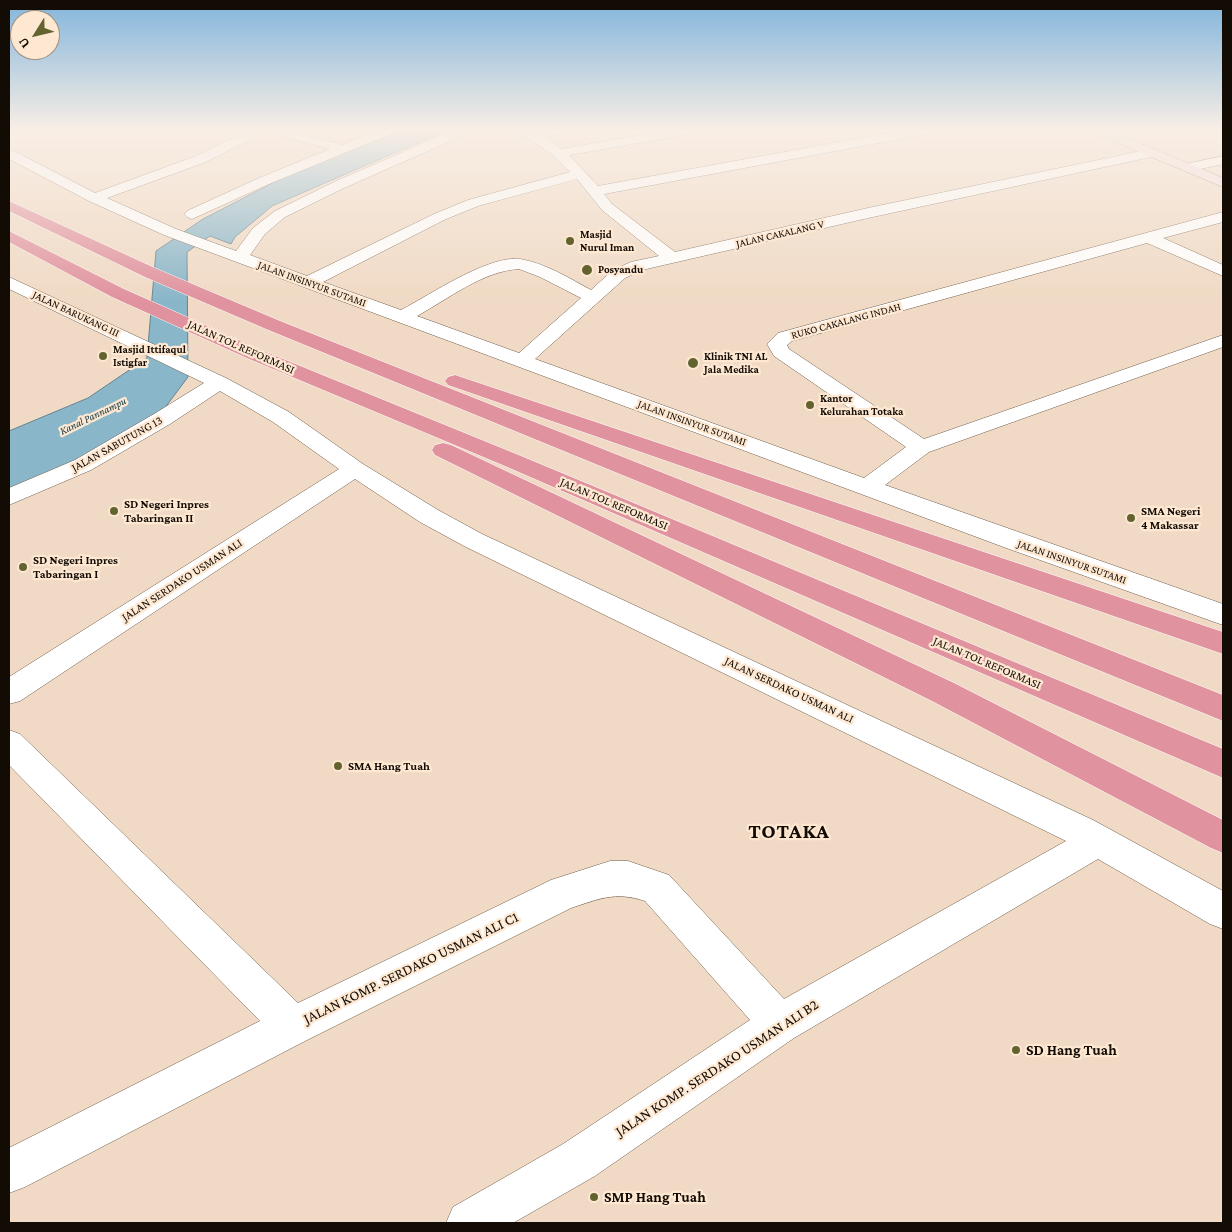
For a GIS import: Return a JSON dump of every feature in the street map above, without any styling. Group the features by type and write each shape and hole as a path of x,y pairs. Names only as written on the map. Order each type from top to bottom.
{"highway":[{"path":"9,205 150,273 273,325 1223,708"},
{"name":"JALAN TOL REFORMASI","path":"9,236 118,292 246,350 513,461 1223,764"},
{"path":"300,336 482,388 1223,643"},
{"path":"246,350 352,406 943,692 1223,837"}],"street":[{"path":"70,185 94,198 130,185"},
{"path":"192,214 254,185"},
{"path":"236,256 259,231 280,214 337,185"},
{"path":"307,283 439,217 473,203 538,185"},
{"path":"590,185 607,207 673,259"},
{"path":"595,191 625,185"},
{"name":"JALAN CAKALANG V","path":"521,361 592,297 619,274 628,269 1000,185"},
{"name":"JALAN INSINYUR SUTAMI","path":"94,198 166,230 307,283 1223,615"},
{"name":"RUKO CAKALANG INDAH","path":"920,447 782,352 777,344 785,337 1223,217"},
{"path":"1149,238 1223,271"},
{"path":"402,317 483,273 511,264 526,265 592,297"},
{"name":"JALAN BARUKANG III","path":"9,282 211,377"},
{"path":"9,304 35,294"},
{"path":"867,487 920,447 1223,341"},
{"name":"JALAN SERDAKO USMAN ALI","path":"211,377 281,418 355,469 429,516 473,540 886,736 1081,831 1223,911"},
{"name":"JALAN SABUTUNG 13","path":"9,497 83,465 162,419 211,377"},
{"name":"JALAN SERDAKO USMAN ALI","path":"9,692 355,469"},
{"path":"9,744 292,1026"},
{"name":"JALAN KOMP. SERDAKO USMAN ALI B2","path":"469,1223 578,1160 780,1024 1098,841"},
{"name":"JALAN KOMP. SERDAKO USMAN ALI C1","path":"9,1171 292,1026 564,893 610,878 628,878 656,887 780,1024"}],"water":[{"name":"Kanal Pannampu","path":"268,185 319,185 272,206 235,237 231,244 210,236 187,252 188,377 164,409 98,451 9,489 9,431 88,398 147,358 156,251 203,219"}],"place":[{"name":"Masjid Nurul Iman","path":"570,241"},
{"name":"Posyandu","path":"587,270"},
{"name":"Masjid Ittifaqul Istigfar","path":"103,356"},
{"name":"Klinik TNI AL Jala Medika","path":"693,363"},
{"name":"Kantor Kelurahan Totaka","path":"810,405"},
{"name":"SD Negeri Inpres Tabaringan II","path":"114,511"},
{"name":"SMA Negeri 4 Makassar","path":"1131,518"},
{"name":"SD Negeri Inpres Tabaringan I","path":"23,567"},
{"name":"SMA Hang Tuah","path":"338,766"},
{"name":"SD Hang Tuah","path":"1016,1050"},
{"name":"SMP Hang Tuah","path":"594,1197"}],"district":[{"name":"TOTAKA","path":"789,832"}]}
